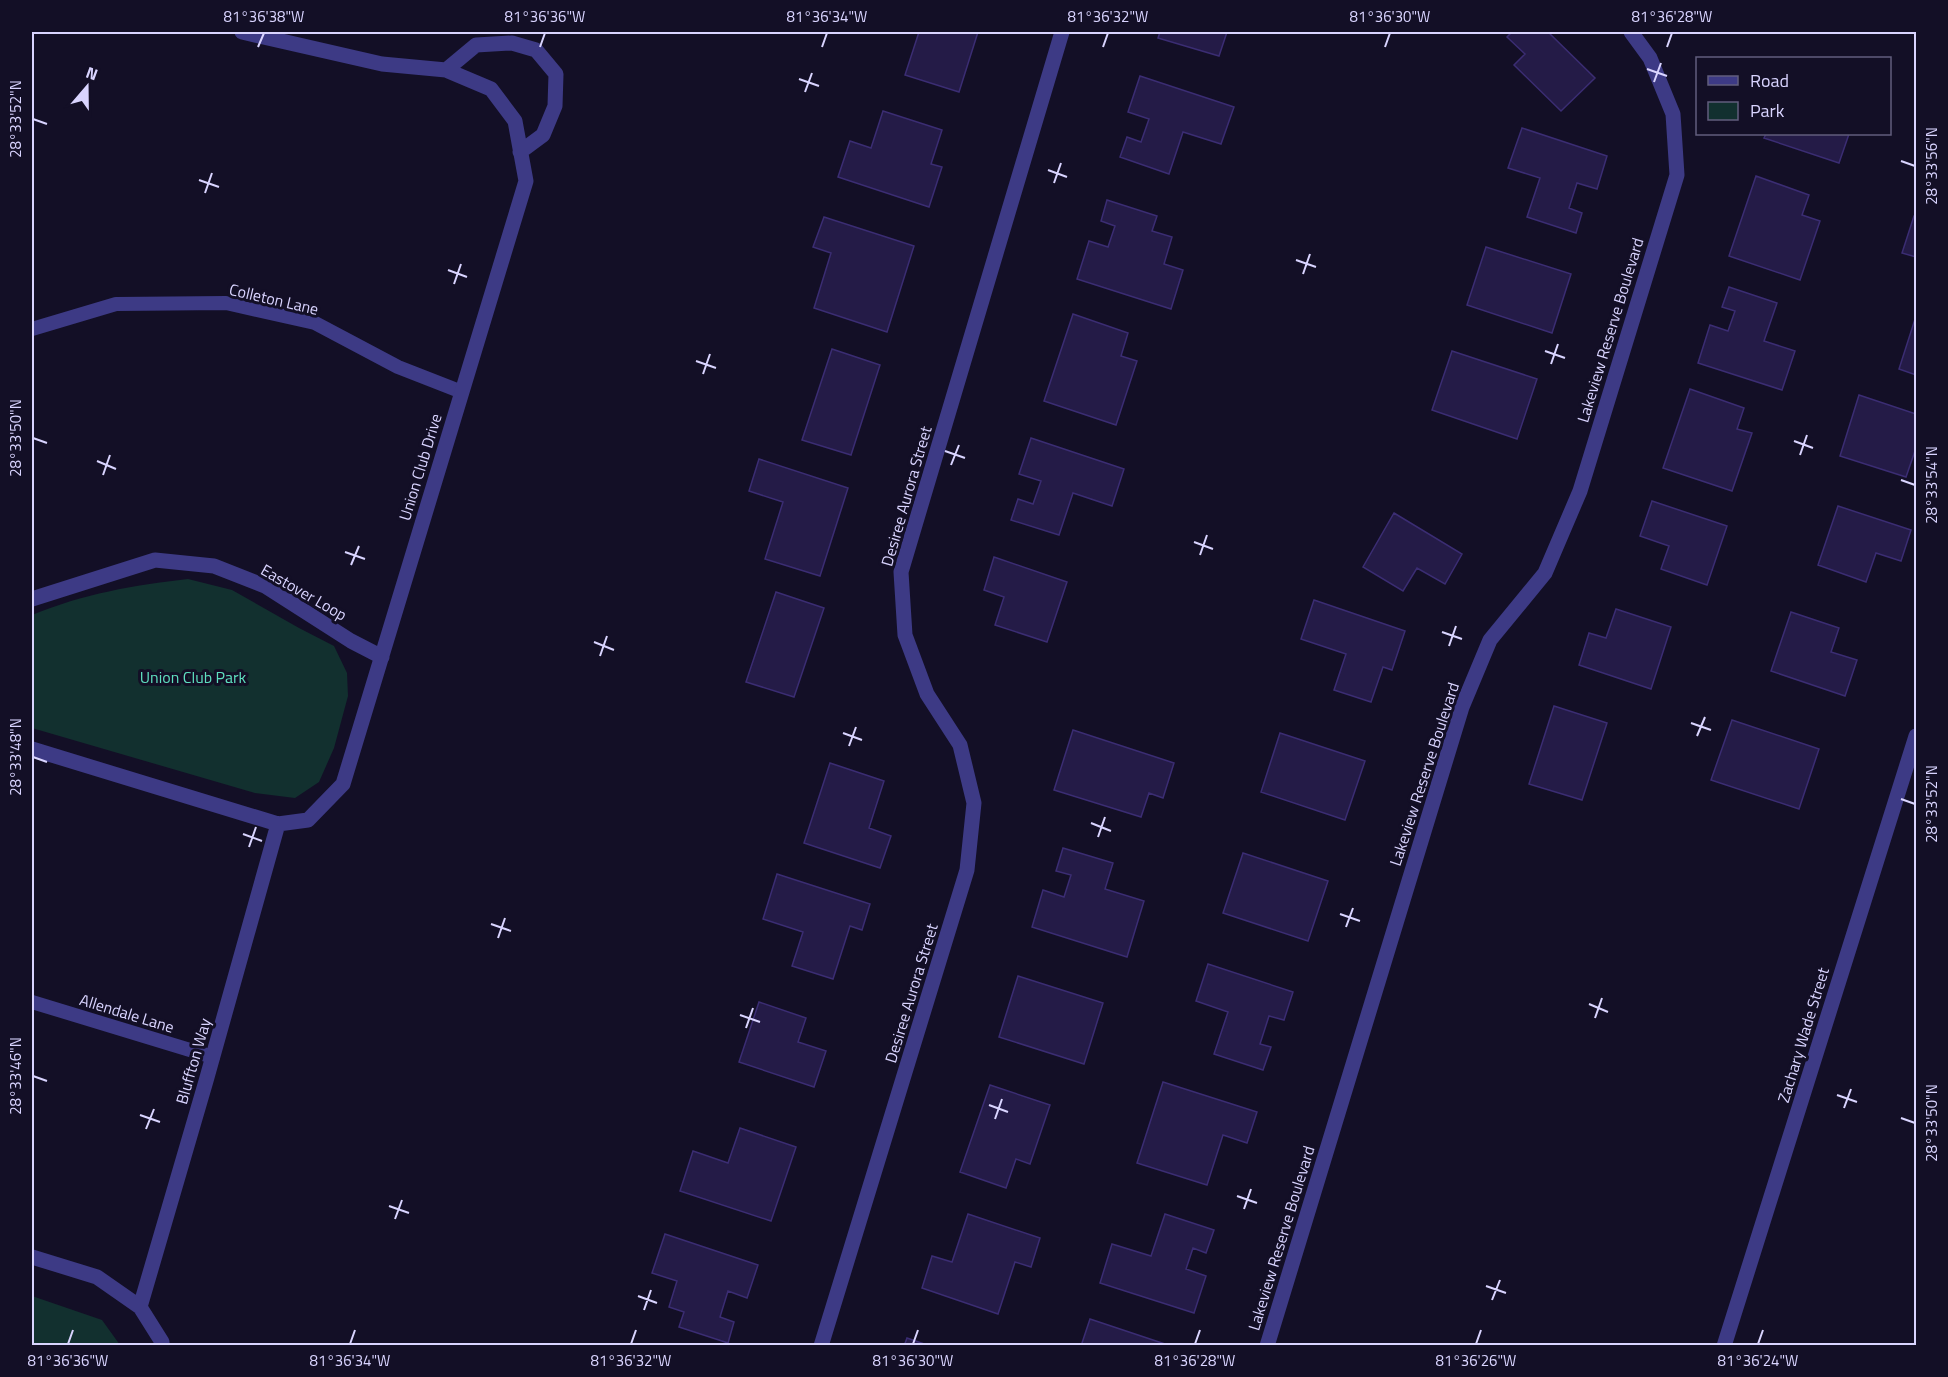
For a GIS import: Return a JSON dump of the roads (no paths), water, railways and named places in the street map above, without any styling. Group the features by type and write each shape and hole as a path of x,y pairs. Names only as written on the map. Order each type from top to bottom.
{"street":[{"name":"Union Club Drive","path":"32,750 278,824 308,819 344,784 526,181 515,121 491,89 446,70 382,64 242,32"},
{"name":"Desiree Aurora Street","path":"821,1346 967,870 971,836 974,803 960,745 927,694 905,634 902,572 1062,32"},
{"name":"Lakeview Reserve Boulevard","path":"1267,1346 1462,707 1490,640 1545,573 1580,491 1677,175 1673,114 1650,57 1631,32"},
{"path":"446,70 476,45 512,43 536,50 556,74 555,106 543,135 520,152"},
{"name":"Eastover Loop","path":"32,599 155,560 214,566 265,586 356,644 382,657"},
{"name":"Zachary Wade Street","path":"1724,1346 1917,736"},
{"name":"Bluffton Way","path":"140,1307 278,824"},
{"path":"32,1257 98,1277 140,1307 162,1342 162,1346"}],"lane":[{"name":"Colleton Lane","path":"32,329 116,304 226,303 315,323 398,367 462,392"},
{"name":"Allendale Lane","path":"32,1002 213,1057"}],"park label":[{"name":"Union Club Park","path":"193,677"}]}
